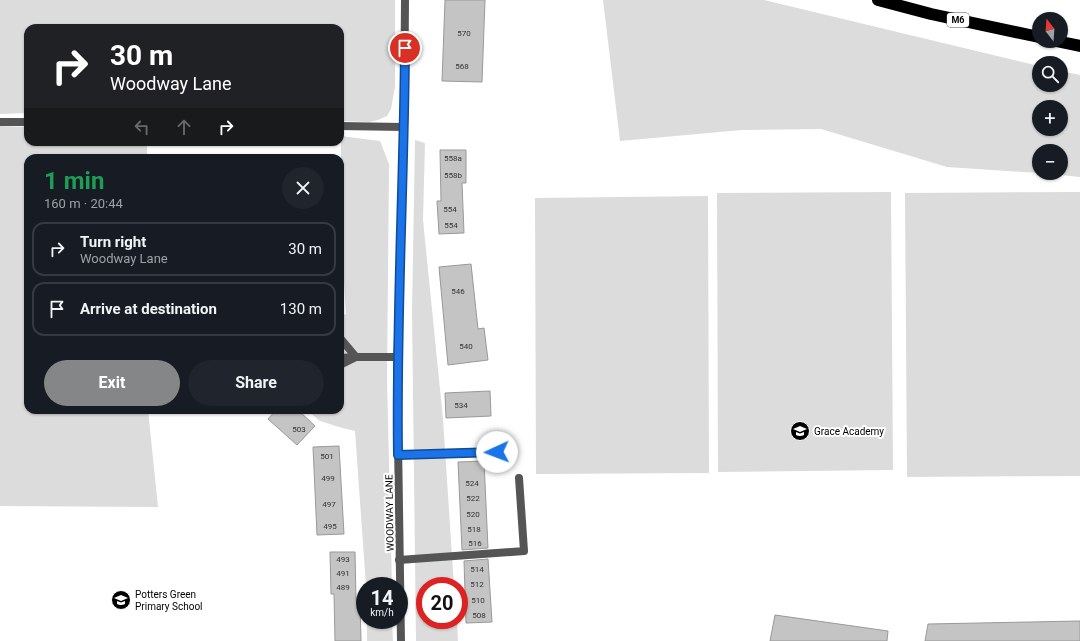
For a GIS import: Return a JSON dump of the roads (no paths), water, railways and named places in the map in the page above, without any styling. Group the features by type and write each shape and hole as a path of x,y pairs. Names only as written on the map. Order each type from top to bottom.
{"highway":[{"name":"M6","path":"878,0 931,14 1032,36"},
{"path":"1068,44 1080,46"}],"street":[{"name":"WOODWAY LANE","path":"400,641 397,375 404,128 405,0"},
{"path":"0,122 24,122"},
{"path":"344,126 404,128"},
{"path":"344,343 356,357"},
{"path":"344,363 356,357"},
{"path":"344,358 398,357"},
{"path":"398,455 497,452"},
{"path":"399,560 524,551 519,478"}],"place":[{"name":"Grace Academy","path":"800,431"},
{"name":"Potters Green Primary School","path":"121,600"}]}
